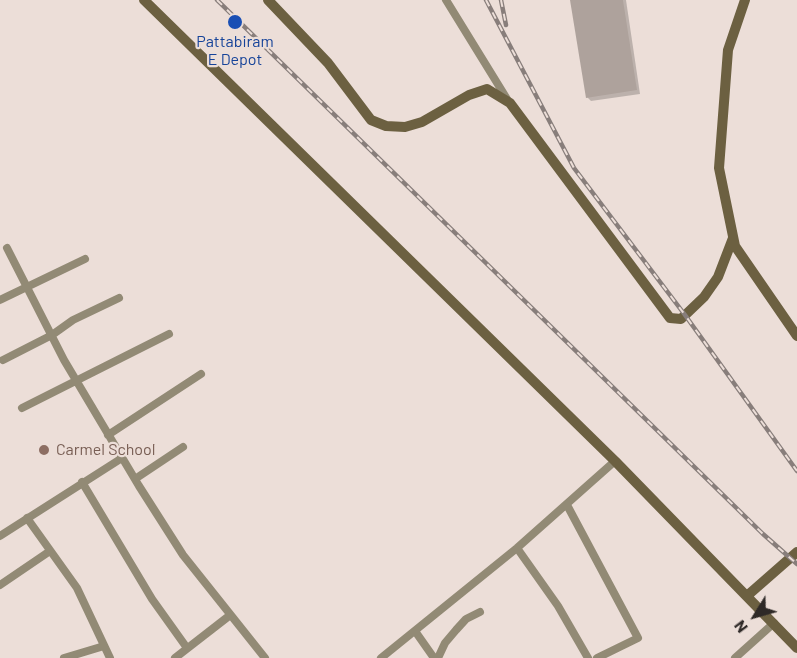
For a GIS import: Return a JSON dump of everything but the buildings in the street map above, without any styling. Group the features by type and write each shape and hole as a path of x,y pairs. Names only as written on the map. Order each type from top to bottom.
{"street":[{"path":"144,0 615,461 748,595 797,648"},
{"path":"268,0 328,63 371,120 386,126 405,126 422,122 470,95 487,89 510,103"},
{"path":"446,0 510,103 670,318 681,320 704,297 718,277 734,238"},
{"path":"745,0 728,50 719,168 735,246 797,336"},
{"path":"7,248 76,379 135,479 183,555 229,616 265,658"},
{"path":"0,300 85,259"},
{"path":"3,360 52,335 73,320 119,298"},
{"path":"22,408 169,334"},
{"path":"108,435 201,374"},
{"path":"135,479 183,447"},
{"path":"0,536 122,458"},
{"path":"385,657 517,548 615,461"},
{"path":"82,482 152,599 187,648"},
{"path":"567,505 638,638 597,658"},
{"path":"27,518 77,588 110,658"},
{"path":"517,548 558,606 588,658"},
{"path":"0,585 50,551"},
{"path":"748,595 797,552"},
{"path":"415,632 436,658 445,643 466,619 480,612"},
{"path":"175,658 229,616"},
{"path":"735,658 774,623"},
{"path":"64,658 104,646"}],"railway":[{"path":"217,0 763,534 797,564"},
{"path":"486,0 574,168 685,315 797,471"},
{"path":"501,0 506,25"}],"place":[{"name":"Pattabiram E Depot","path":"235,22"},
{"name":"Carmel School","path":"44,450"}]}
